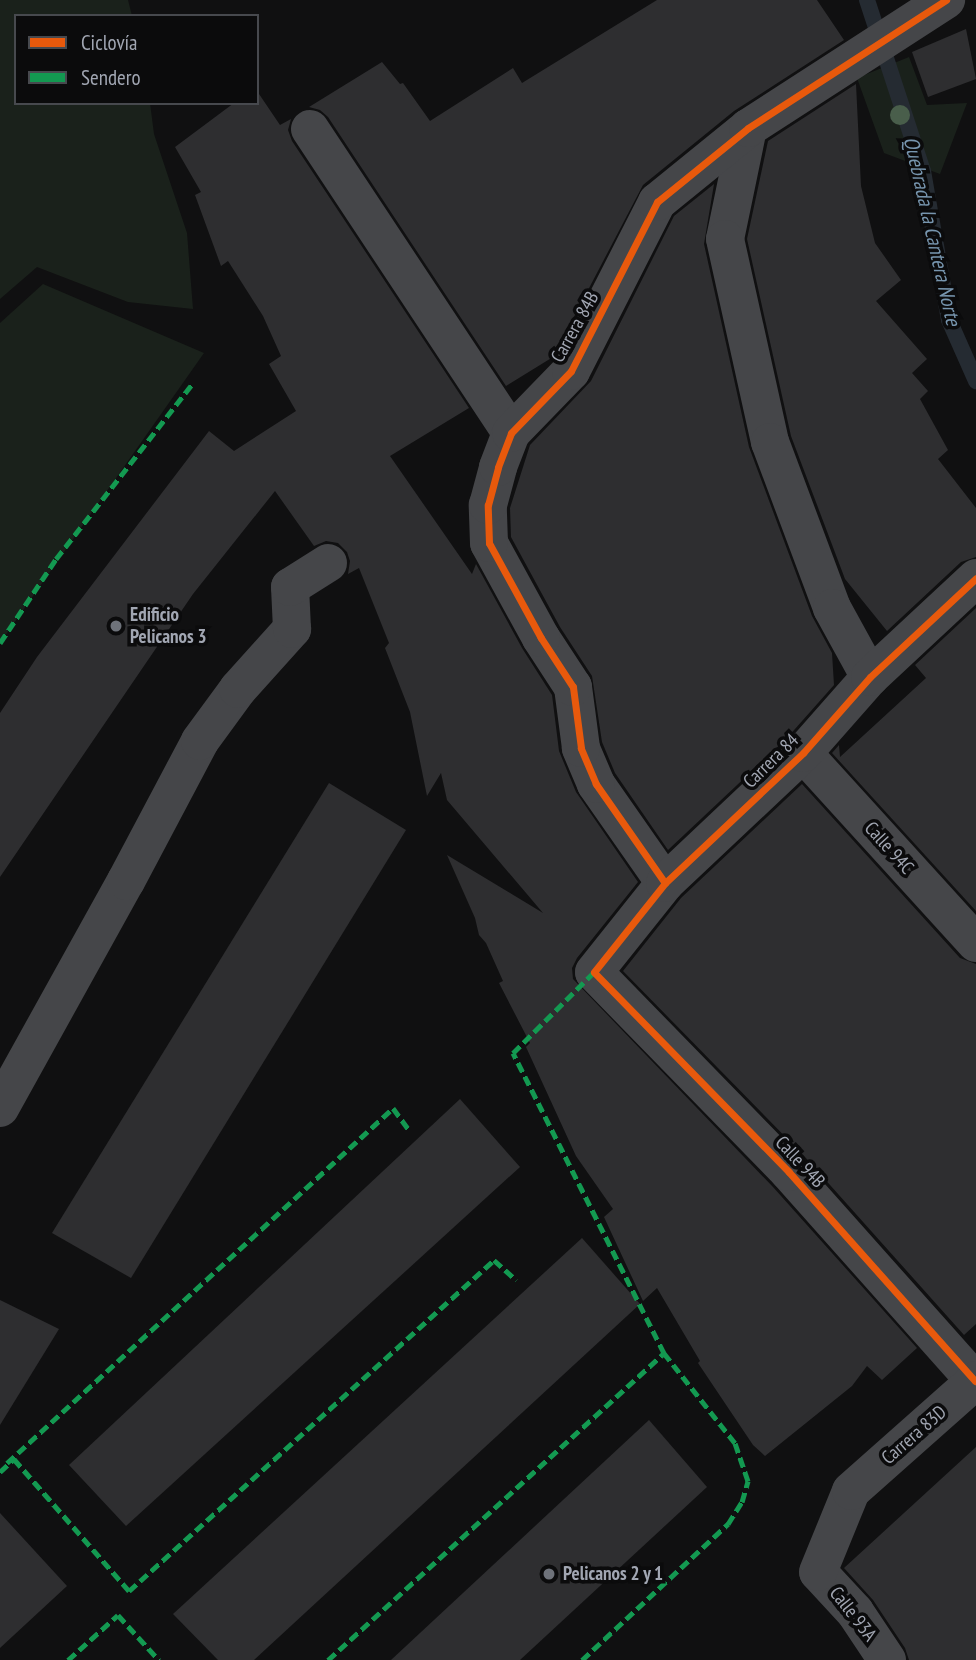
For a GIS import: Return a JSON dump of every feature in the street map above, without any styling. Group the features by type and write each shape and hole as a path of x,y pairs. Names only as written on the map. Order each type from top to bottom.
{"street":[{"name":"Carrera 84B","path":"665,883 596,784 581,748 573,687 527,615 489,543 488,505 498,467 511,433 571,371 657,202 748,128 946,0"},
{"path":"748,128 725,239 770,442 832,608 870,677"},
{"path":"310,129 511,433"},
{"path":"0,1108 127,881 200,741 238,689 292,629 290,587 328,563"},
{"name":"Carrera 84","path":"594,972 665,883 803,753 870,677 976,578"},
{"name":"Calle 94C","path":"803,753 976,943"},
{"name":"Calle 94B","path":"594,972 789,1172 975,1381"},
{"name":"Carrera 83D","path":"851,1490 975,1381"},
{"name":"Calle 93A","path":"851,1490 818,1572 855,1612 887,1660"}],"shaded area":[{"path":"0,0 128,0 132,14 14,14 14,105 150,105 154,134 187,233 193,309 128,302 37,267 0,299"},
{"path":"909,57 927,105 967,103 940,174 884,153 857,78"},
{"path":"43,284 204,353 0,643 0,323"}],"building":[{"path":"657,0 817,0 844,40 734,111 643,185 553,357 506,386 328,117 320,110 309,107 382,62 400,84 403,83 430,121 513,68 522,83"},
{"path":"966,29 976,79 928,97 912,52"},
{"path":"856,84 861,186 875,243 901,280 876,301 927,359 912,373 928,391 920,399 948,450 938,459 976,508 976,557 961,562 887,631 845,579 791,436 747,239 768,141"},
{"path":"259,94 280,125 291,119 288,130 292,141 469,408 390,456 472,574 476,564 522,648 552,695 559,751 576,792 638,882 577,958 572,968 573,979 773,1187 917,1348 882,1380 867,1366 852,1386 765,1456 753,1445 698,1363 700,1361 657,1288 643,1301 604,1217 613,1209 576,1156 526,1047 530,1043 499,983 503,981 486,943 479,935 475,918 447,855 543,913 447,800 441,773 427,796 410,712 385,648 389,643 359,568 348,574 350,561 347,552 338,543 326,541 314,546 275,491 193,594 0,877 0,713 37,657 209,431 234,451 296,411 269,364 281,356 263,316 228,261 221,266 195,195 201,192 175,147 231,105 259,105"},
{"path":"714,184 704,244 749,447 812,616 832,653 834,685 787,738 668,850 615,773 602,742 592,676 560,627 511,537 510,508 530,445 591,381 674,216"},
{"path":"976,608 976,911 832,753 839,745 840,757 926,678 915,665"},
{"path":"329,783 406,830 131,1278 52,1233"},
{"path":"802,784 960,958 976,964 976,1324 964,1335 805,1157 623,971 681,898"},
{"path":"460,1099 520,1167 126,1526 69,1465"},
{"path":"582,1238 640,1304 254,1660 218,1660 173,1614"},
{"path":"0,1300 59,1329 0,1425"},
{"name":"Pelicanos 2 y 1","path":"649,1420 707,1487 520,1660 391,1660"},
{"path":"976,1447 976,1660 909,1660 905,1648 873,1600 844,1568"},
{"path":"0,1513 67,1586 0,1648"}],"waterway":[{"name":"Quebrada la Cantera Norte","path":"867,0 923,171 949,320 976,381"}],"marked path":[{"path":"0,643 56,559 193,383"},
{"path":"328,1660 664,1353 513,1053 594,972"},
{"path":"7,1463 393,1108 408,1129"},
{"path":"0,1472 14,1459 129,1591 494,1260 516,1280"},
{"path":"582,1660 728,1524 742,1502 748,1481 735,1443 664,1353"},
{"path":"68,1660 118,1615 159,1660"}],"cycle path":[{"path":"665,883 596,784 581,748 573,687 541,638 489,543 488,505 498,467 511,433 571,371 657,202 748,128 946,0"},
{"path":"975,1381 789,1172 594,972 665,883 803,753 870,677 976,578"}],"place":[{"name":"Edificio Pelicanos 3","path":"116,626"},
{"name":"Pelicanos 2 y 1","path":"549,1574"}]}
